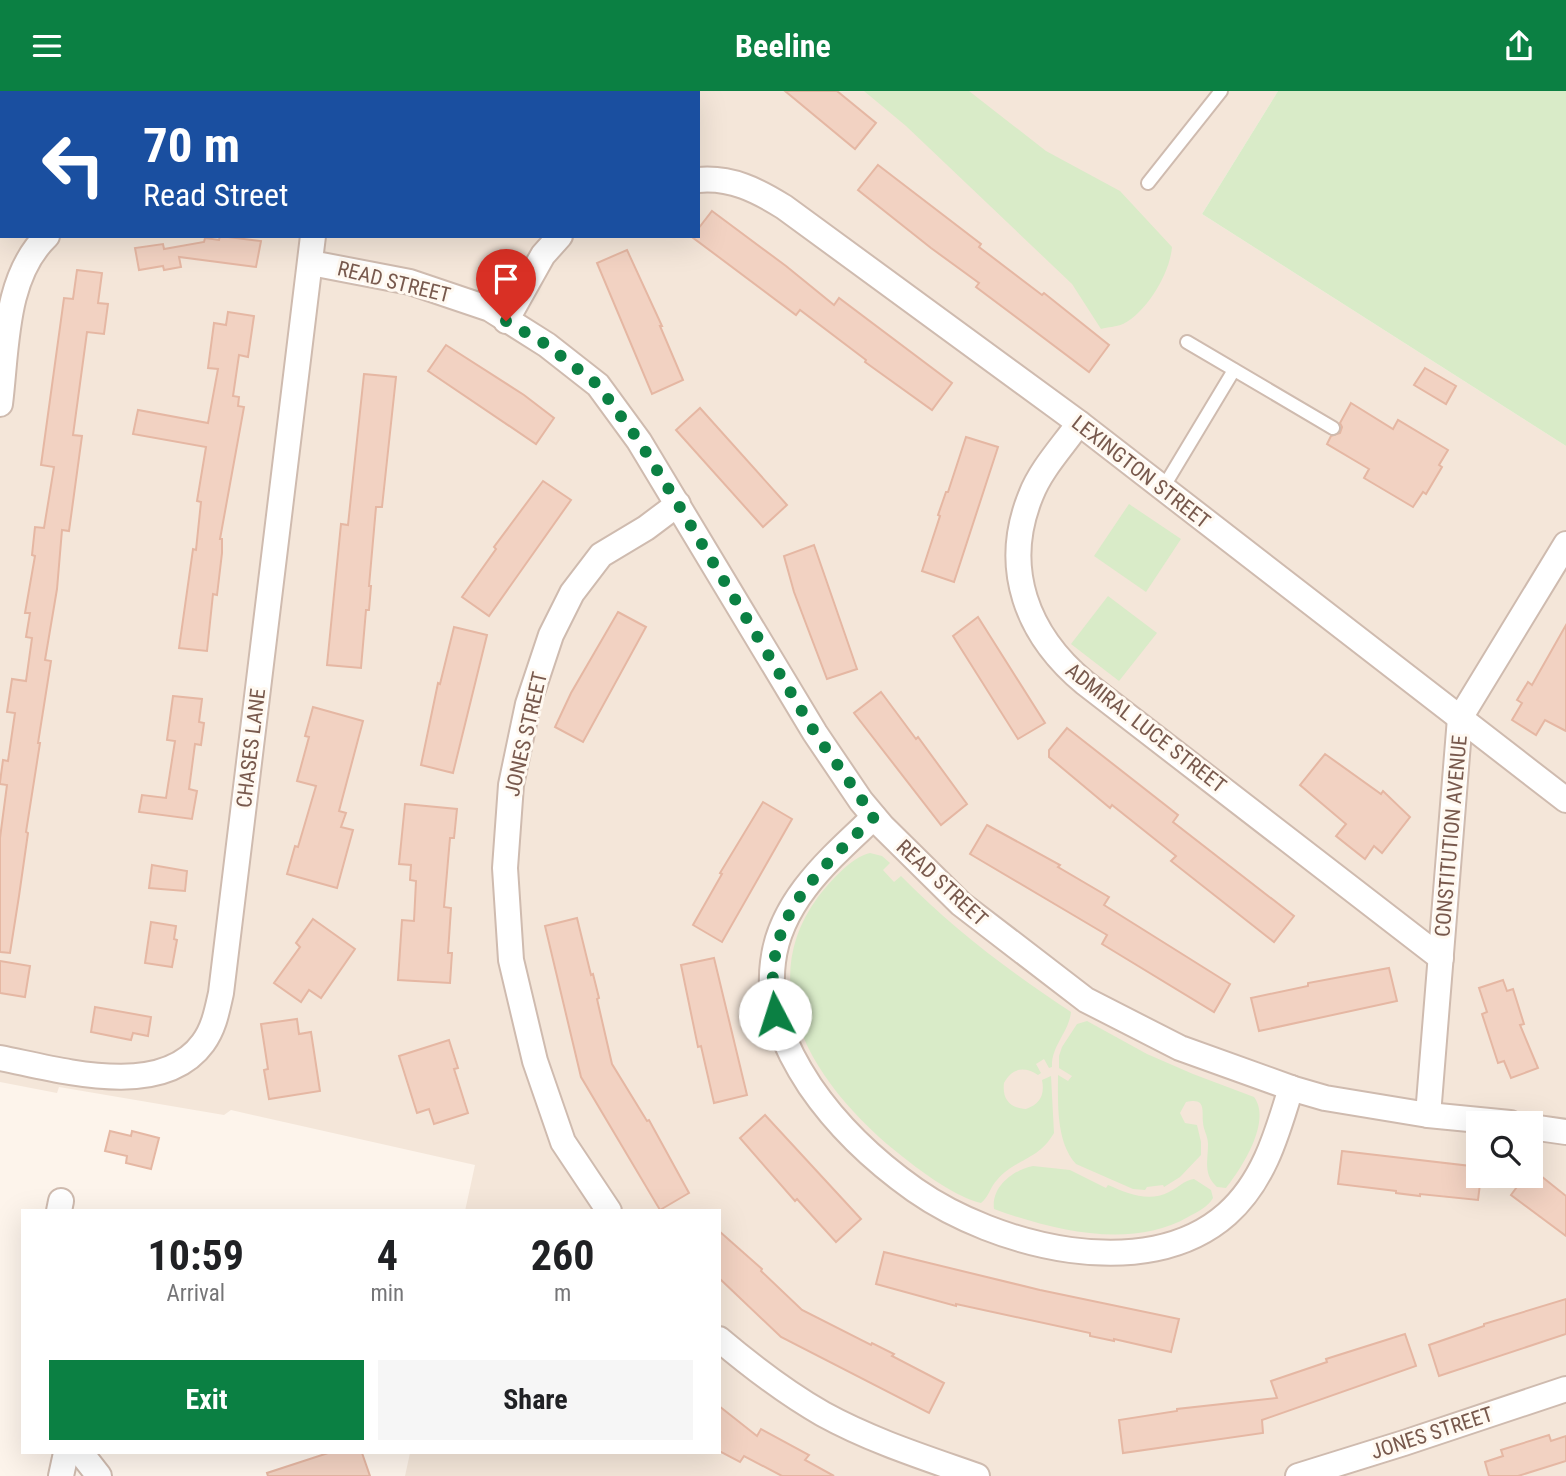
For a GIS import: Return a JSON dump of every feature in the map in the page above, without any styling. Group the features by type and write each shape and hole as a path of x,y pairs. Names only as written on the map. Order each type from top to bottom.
{"street":[{"name":"LEXINGTON STREET","path":"700,180 717,178 730,181 769,198 1079,423 1566,800"},
{"path":"0,404 14,300 22,271 36,246 45,238"},
{"name":"CHASES LANE","path":"0,1058 99,1076 149,1075 173,1067 187,1058 201,1046 210,1032 221,993 313,238"},
{"path":"506,321 543,255 558,238"},
{"name":"READ STREET","path":"310,263 410,282 490,309 547,345 598,385 639,441 815,733 874,817 961,904 1086,1000 1180,1048 1291,1088 1325,1098 1466,1119"},
{"name":"ADMIRAL LUCE STREET","path":"1079,423 1032,493 1021,530 1019,555 1026,604 1048,646 1065,666 1085,683 1441,958"},
{"name":"JONES STREET","path":"608,1209 563,1142 535,1061 514,973 505,867 511,785 528,704 551,635 572,593 601,555 646,528 678,504"},
{"name":"CONSTITUTION AVENUE","path":"1428,1115 1460,718 1566,544"},
{"path":"874,817 819,871 798,898 777,940 772,992 775,1014 785,1042 827,1110 883,1166 917,1191 952,1212 1018,1238 1071,1250 1107,1253 1165,1248 1210,1227 1248,1192 1260,1174 1275,1139 1291,1088"},
{"path":"1543,1129 1566,1132"},
{"path":"721,1341 749,1364 823,1414 898,1448 977,1476"},
{"name":"JONES STREET","path":"1298,1476 1359,1467 1404,1443 1566,1389"},
{"path":"61,1476 66,1454"},
{"path":"82,1454 99,1476"}],"lane":[{"path":"1148,183 1221,91"},
{"path":"1187,342 1333,428"},
{"path":"1163,488 1234,370"}],"shaded area":[{"path":"700,91 1278,91 1202,214 1566,446 1566,1476 405,1476 410,1454 721,1454 721,1209 465,1209 475,1165 231,1110 224,1115 59,1087 57,1093 0,1082 0,238 700,238"}],"green space":[{"path":"864,91 969,91 1046,151 1120,191 1172,247 1162,280 1149,301 1123,324 1101,329 1072,284 906,126"},
{"path":"1278,91 1566,91 1566,446 1202,214"},
{"path":"1129,504 1181,539 1146,592 1094,556"},
{"path":"1108,596 1157,633 1119,681 1071,644"},
{"path":"870,853 882,856 890,863 883,870 894,882 901,876 940,914 982,949 1071,1012 1054,1052 1052,1067 1049,1068 1044,1059 1036,1064 1041,1073 1038,1075 1028,1070 1019,1070 1011,1074 1004,1083 1004,1094 1008,1102 1026,1109 1038,1102 1043,1090 1042,1080 1051,1076 1054,1133 1041,1149 1004,1173 981,1203 951,1190 920,1170 874,1132 847,1104 823,1073 805,1040 793,1005 790,970 798,933 818,897 829,884 848,865"},
{"path":"1087,1021 1147,1054 1254,1097 1259,1107 1259,1119 1253,1144 1226,1188 1217,1187 1208,1172 1208,1141 1203,1125 1202,1106 1197,1101 1186,1102 1180,1113 1185,1123 1197,1125 1201,1155 1180,1177 1164,1187 1133,1189 1076,1164 1069,1155 1062,1134 1058,1098 1058,1075 1068,1081 1072,1076 1059,1068 1059,1056 1077,1024"},
{"path":"1033,1166 1070,1170 1106,1188 1108,1185 1145,1197 1161,1195 1194,1179 1211,1190 1213,1198 1199,1211 1166,1227 1117,1235 1041,1224 994,1209 996,1194 1005,1181 1018,1171"}],"building":[{"path":"785,91 837,91 876,123 855,149"},
{"path":"878,165 981,244 979,247 1042,295 1044,293 1109,345 1089,372 976,287 979,283 858,190"},
{"path":"712,211 834,305 839,298 952,383 932,410 865,362 866,360 800,310 796,315 693,238 700,238 700,226"},
{"path":"205,238 236,238 261,241 256,267 179,257 181,267 164,270 163,266 139,270 135,248 163,244 164,249 204,242"},
{"path":"627,250 683,380 652,394 597,263"},
{"path":"77,270 102,273 98,303 108,304 104,334 87,332 73,435 82,436 69,531 62,530 57,589 45,660 51,661 26,832 28,833 10,953 0,952 0,838 7,785 0,782 3,760 8,761 15,713 7,712 12,679 26,681 32,638 26,637 30,613 25,613 35,556 32,555 35,527 44,528 54,467 41,465 64,298 73,299"},
{"path":"228,312 254,316 248,357 239,355 233,396 239,397 238,406 244,407 220,539 222,553 217,595 213,594 207,651 179,648 193,549 196,550 201,502 197,501 206,447 133,434 138,410 208,423 218,369 208,368 214,323 226,325"},
{"path":"446,345 524,395 554,418 536,444 428,371"},
{"path":"1425,368 1456,386 1446,404 1414,385"},
{"path":"364,374 396,377 382,507 376,507 369,610 366,610 361,668 327,665 341,524 348,525"},
{"path":"1351,403 1393,429 1398,420 1448,450 1439,465 1442,467 1426,494 1423,492 1413,507 1364,478 1369,469 1327,444 1331,436 1340,433 1340,423"},
{"path":"700,408 787,505 763,527 676,430"},
{"path":"966,437 998,447 954,582 922,571 940,516 938,515"},
{"path":"543,481 571,500 489,616 462,597 496,549 494,547"},
{"path":"814,545 857,669 827,679 794,592 784,556"},
{"path":"618,612 646,627 583,742 555,727 571,693"},
{"path":"978,617 1045,723 1018,739 953,636"},
{"path":"1566,625 1566,731 1545,720 1536,735 1512,720 1522,703 1517,700 1528,682 1532,685"},
{"path":"454,627 487,635 453,773 421,765 438,683 440,684"},
{"path":"881,692 967,804 941,825 854,713"},
{"path":"173,696 202,699 199,722 204,723 201,745 195,744 189,789 197,791 192,819 139,812 142,795 166,798 175,741 167,740"},
{"path":"313,707 363,721 339,811 346,813 341,827 353,830 337,888 287,874 316,786 297,781 309,737 305,736"},
{"path":"1067,728 1178,815 1173,822 1294,916 1274,942 1171,861 1176,856 1112,805 1110,808 1049,757 1049,750"},
{"path":"1325,754 1381,794 1383,791 1410,817 1382,853 1374,846 1365,859 1336,836 1346,824 1300,785"},
{"path":"763,802 792,819 722,942 693,925 722,874 720,873"},
{"path":"405,804 457,809 454,838 450,838 444,907 451,908 448,953 452,953 450,983 398,980 402,920 414,921 416,881 410,880 411,865 399,864"},
{"path":"987,825 1060,865 1058,867 1109,897 1104,905 1230,984 1214,1012 1102,944 1107,935 970,854"},
{"path":"152,865 187,871 185,891 149,888"},
{"path":"577,918 599,998 597,999 612,1064 647,1121 649,1120 689,1193 662,1209 581,1077 545,926"},
{"path":"313,919 355,949 321,998 309,990 301,1002 274,983 300,947 296,943"},
{"path":"151,922 176,926 174,939 177,940 172,967 145,963"},
{"path":"714,958 747,1095 714,1103 701,1046 698,1047 681,965"},
{"path":"0,961 30,966 25,997 0,993"},
{"path":"1389,968 1397,1001 1259,1031 1251,998 1308,986 1308,983"},
{"path":"1503,980 1507,991 1513,989 1524,1024 1520,1025 1538,1068 1511,1078 1504,1061 1498,1063 1482,1014 1487,1012 1479,988"},
{"path":"95,1007 151,1017 148,1036 133,1033 131,1040 91,1032"},
{"path":"297,1019 299,1034 311,1032 320,1091 269,1099 264,1070 268,1069 261,1024"},
{"path":"449,1040 458,1068 454,1069 468,1113 434,1124 429,1109 417,1113 399,1056"},
{"path":"765,1115 861,1219 836,1242 797,1199 795,1201 740,1138"},
{"path":"110,1131 131,1136 132,1131 159,1138 151,1169 126,1163 127,1156 105,1151"},
{"path":"1342,1151 1466,1165 1466,1188 1480,1188 1478,1200 1420,1196 1338,1184"},
{"path":"1543,1178 1566,1196 1566,1236 1511,1195 1516,1188 1543,1188"},
{"path":"721,1233 802,1310 894,1354 892,1356 944,1383 929,1413 781,1337 721,1280"},
{"path":"884,1252 1040,1290 1179,1319 1171,1352 956,1306 876,1284"},
{"path":"1566,1299 1566,1334 1439,1376 1429,1345 1484,1324"},
{"path":"1405,1334 1416,1366 1262,1420 1263,1433 1123,1453 1119,1420 1177,1409 1277,1398 1271,1381 1327,1362 1326,1359"},
{"path":"721,1408 757,1436 761,1429 809,1455 805,1460 834,1476 782,1476 744,1456 740,1462 721,1452"},
{"path":"1549,1435 1551,1441 1566,1436 1566,1461 1518,1476 1489,1476 1485,1462 1503,1456 1501,1450"},
{"path":"325,1454 362,1454 370,1476 268,1476 267,1473"}],"route":[{"path":"506,321 547,345 598,385 639,441 815,733 874,817 819,871 788,916 777,940 773,962 772,992 775,1014"}]}
